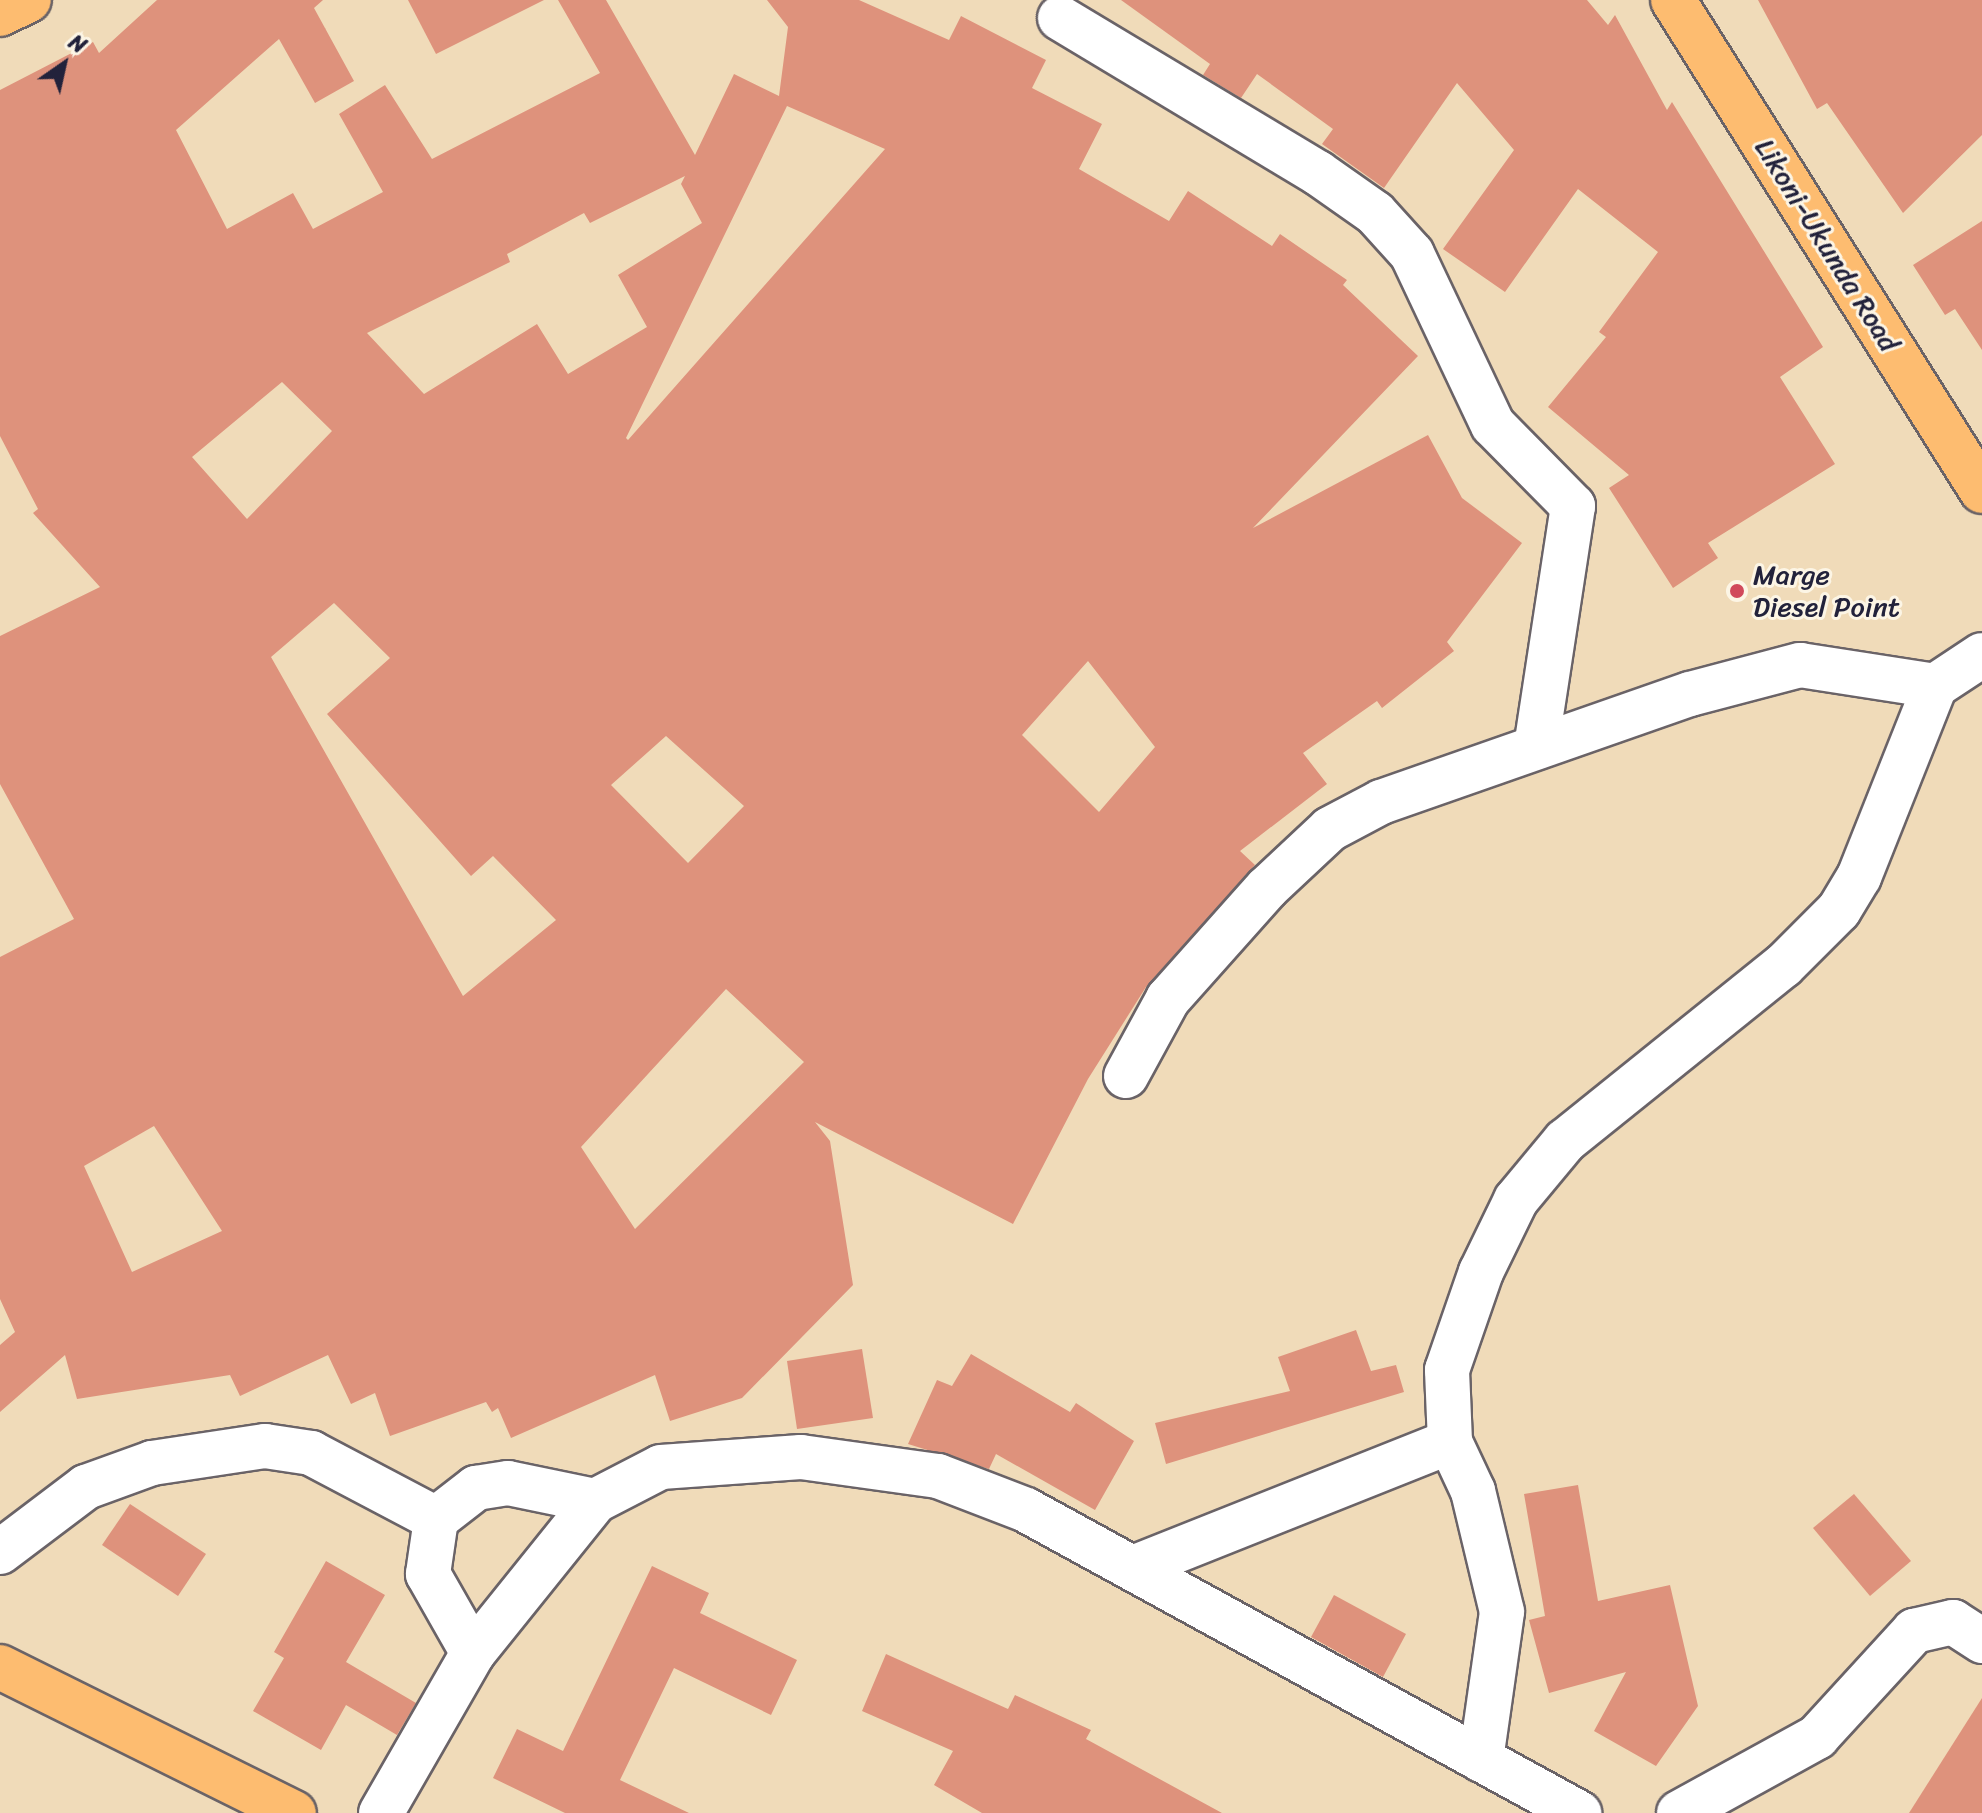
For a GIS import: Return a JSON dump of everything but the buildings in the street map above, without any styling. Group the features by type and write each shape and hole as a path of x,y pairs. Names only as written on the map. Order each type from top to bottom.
{"highway":[{"path":"0,14 29,0"},
{"name":"Likoni-Ukunda Road","path":"1673,0 1982,491"},
{"path":"0,1667 294,1813"}],"street":[{"path":"1060,18 1318,173 1375,213 1412,254 1493,425 1573,506 1536,747"},
{"path":"1481,1760 1502,1612 1473,1491 1450,1442 1447,1370 1481,1272 1516,1200 1565,1141 1783,966 1839,910 1859,877 1935,686 1982,655"},
{"path":"1126,1076 1168,999 1330,829 1381,802 1536,747 1800,665 1935,686"},
{"path":"1133,1568 1450,1442"},
{"path":"0,1552 86,1487 152,1463 265,1446 311,1453 436,1519"},
{"path":"381,1813 473,1653 595,1501 641,1475 688,1463 866,1461 938,1476 1026,1510 1579,1813"},
{"path":"473,1653 428,1574 428,1535 436,1519 476,1488 508,1483 595,1501"},
{"path":"1679,1813 1817,1737 1914,1631 1953,1622 1982,1641"}],"place":[{"name":"Marge Diesel Point","path":"1737,591"}]}
